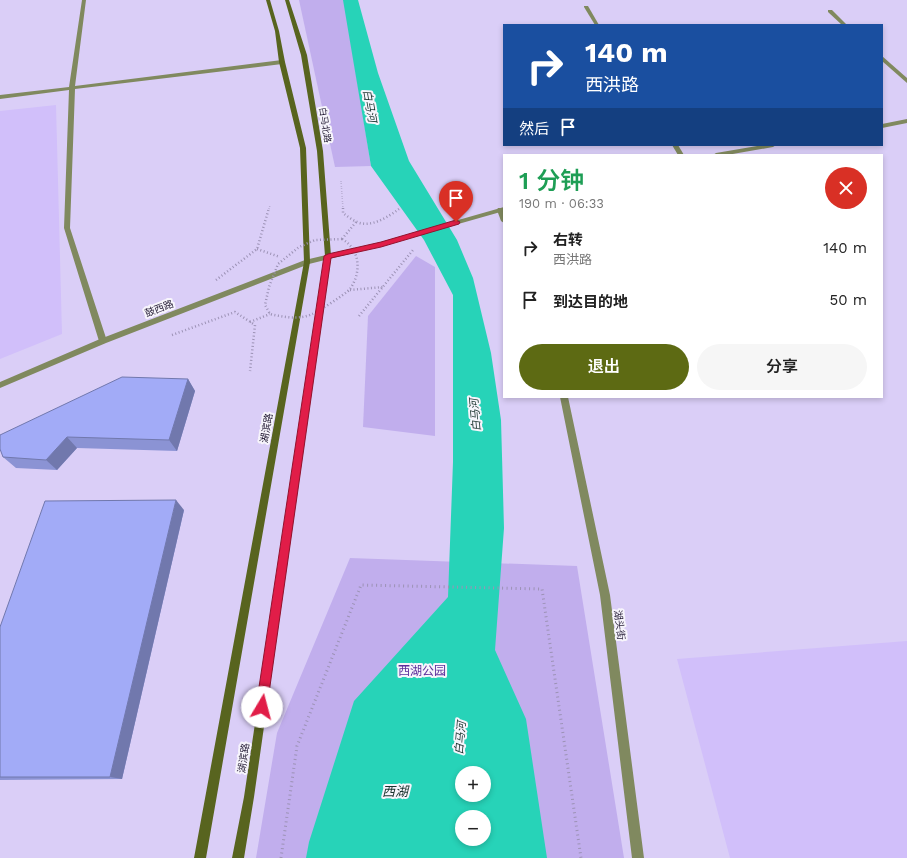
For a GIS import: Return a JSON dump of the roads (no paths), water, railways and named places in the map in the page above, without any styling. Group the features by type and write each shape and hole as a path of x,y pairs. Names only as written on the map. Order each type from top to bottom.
{"main road":[{"name":"湖滨路","path":"200,858 307,262 303,148 282,62 277,31 268,0"},
{"name":"白马北路","path":"287,0 304,55 320,150 328,256"},
{"name":"湖滨路","path":"238,858 328,256"}],"street":[{"path":"84,0 72,87 67,228 103,340"},
{"path":"586,7 597,24"},
{"path":"830,11 844,24"},
{"path":"883,59 907,81"},
{"path":"0,97 282,62"},
{"path":"883,126 907,121"},
{"path":"722,154 767,146"},
{"path":"328,256 381,244 502,210"},
{"name":"鼓西路","path":"0,385 103,340 307,262 328,256"},
{"name":"湖头街","path":"564,398 605,595 638,858"}],"water":[{"path":"343,0 358,0 378,73 409,161 457,240 473,278 491,353 501,420 504,528 495,650 526,719 547,858 306,858 309,842 354,701 448,597 453,462 453,295 424,240 371,166"}],"water label":[{"name":"白马河","path":"370,106"},
{"name":"白马河","path":"475,415"},
{"name":"白马河","path":"460,738"},
{"name":"西湖","path":"395,791"}],"park label":[{"name":"西湖公园","path":"422,671"}]}
